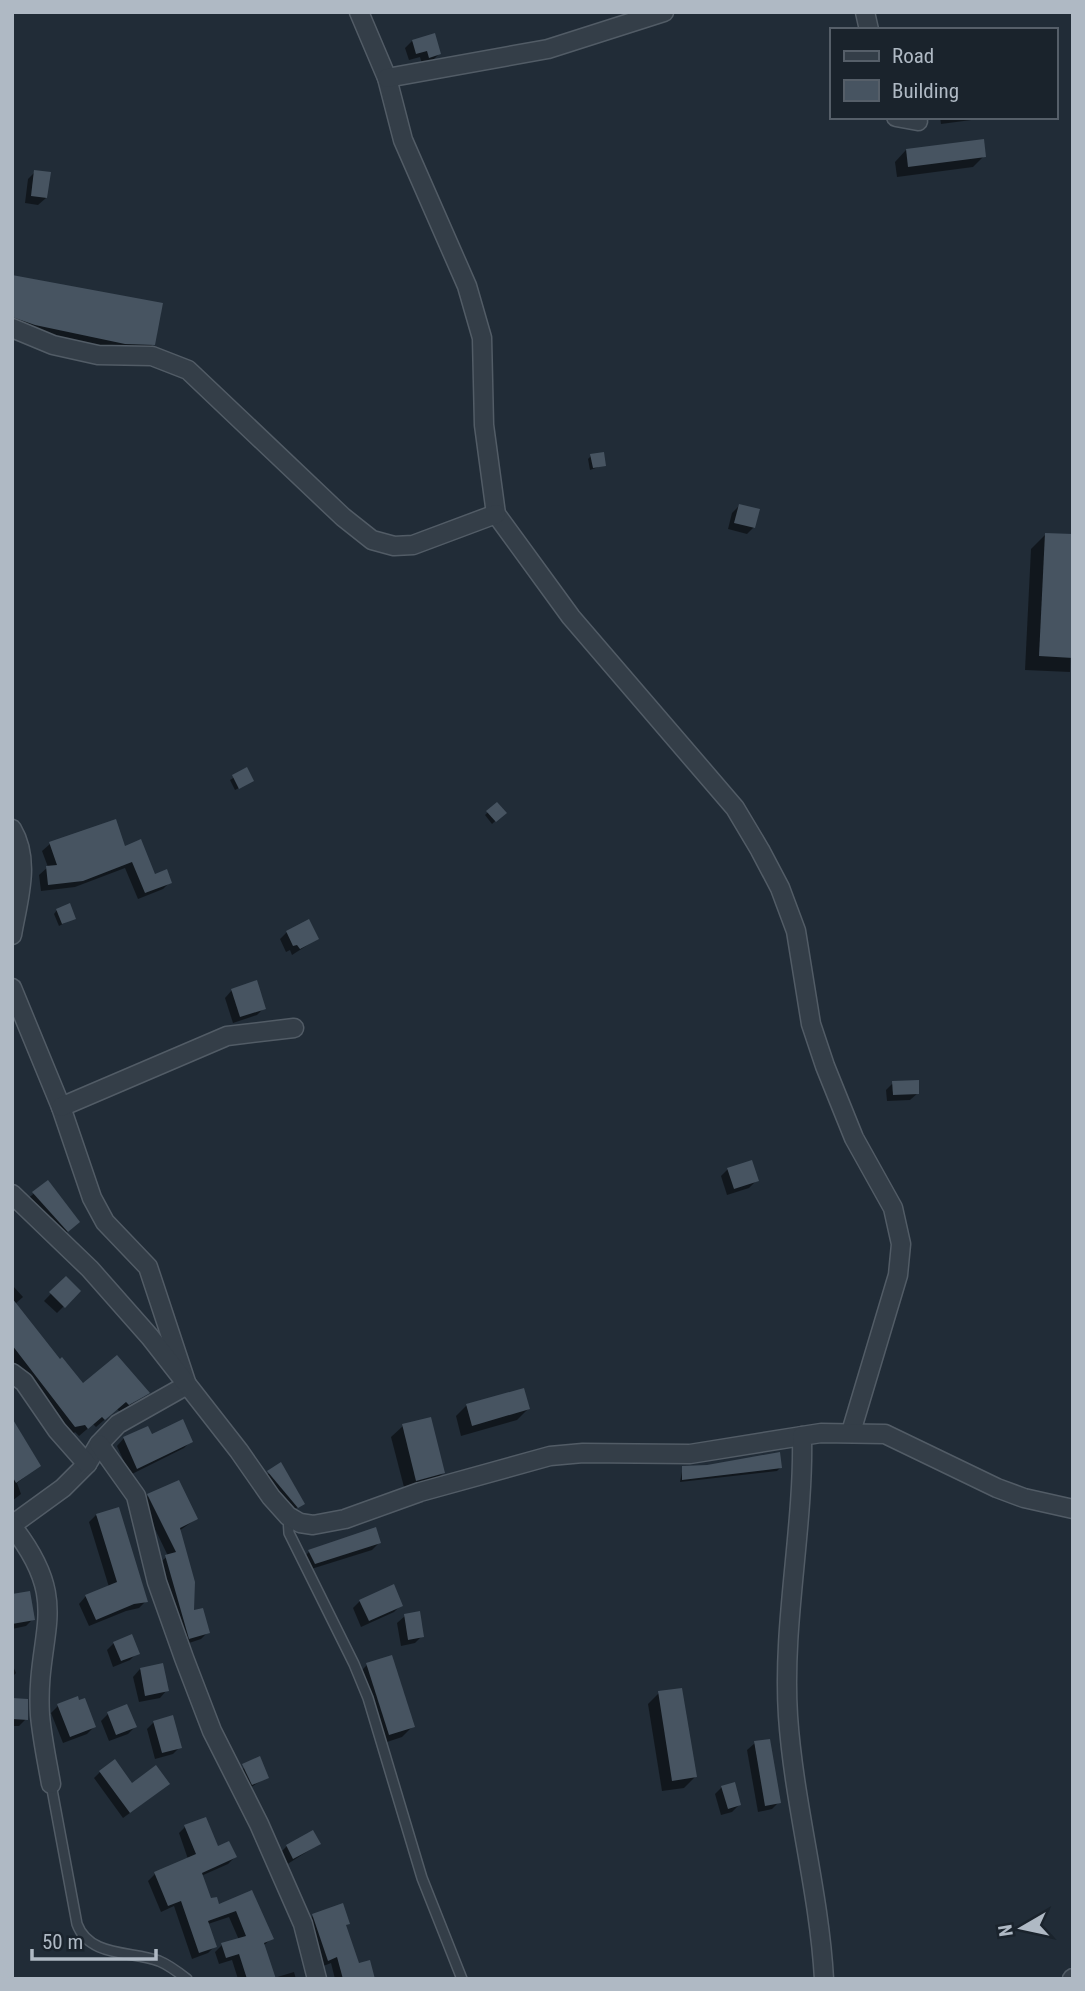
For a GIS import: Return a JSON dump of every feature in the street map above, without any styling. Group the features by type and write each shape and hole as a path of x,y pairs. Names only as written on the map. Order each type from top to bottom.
{"street":[{"path":"359,12 387,78 403,140 467,286 482,338 484,425 496,514 580,627 735,808 780,888 796,931 811,1024 825,1066 854,1138 893,1208 901,1244 898,1275 851,1432"},
{"path":"387,78 548,49 664,12"},
{"path":"908,119 918,121"},
{"path":"12,328 53,345 98,355 152,356 188,370 343,517 372,540 394,546 413,545 496,514"},
{"path":"12,829 18,838 22,884 12,935"},
{"path":"12,988 61,1107 99,1210 105,1222 148,1267 161,1313 175,1341 187,1385"},
{"path":"61,1107 227,1036 293,1028"},
{"path":"12,1194 90,1269 187,1385 288,1516 300,1523 327,1524 484,1472 550,1456 583,1453 690,1454 802,1436 851,1432 885,1434 998,1488 1024,1498 1073,1509"},
{"path":"16,1381 87,1464"},
{"path":"51,1784 40,1714 48,1601 37,1561 12,1525 63,1488 87,1464 99,1444 118,1424 187,1385"},
{"path":"802,1436 802,1504 789,1661 788,1715 794,1772 820,1919 824,1979"},
{"path":"99,1444 136,1496 157,1582 184,1658 212,1731 259,1824 303,1924 317,1979"}],"lane":[{"path":"288,1516 289,1533 368,1698 422,1878 462,1979"},
{"path":"51,1784 77,1924 83,1937 96,1947 157,1961 187,1979"}],"building":[{"path":"435,33 441,54 429,58 427,51 416,54 412,40"},
{"path":"984,139 986,157 908,167 906,149"},
{"path":"34,170 51,172 47,198 31,196"},
{"path":"12,275 163,303 155,345 125,344 35,325 12,317"},
{"path":"604,452 606,466 593,468 590,454"},
{"path":"739,504 760,509 755,528 734,523"},
{"path":"1045,533 1073,534 1073,658 1039,656"},
{"path":"247,767 254,781 239,789 232,775"},
{"path":"497,802 507,813 496,822 486,811"},
{"path":"116,819 125,846 141,839 155,874 167,869 172,883 145,893 132,862 83,881 48,885 46,866 57,865 49,842"},
{"path":"70,903 76,919 62,924 56,909"},
{"path":"309,919 319,939 300,949 297,945 293,946 286,931"},
{"path":"257,980 266,1009 240,1017 231,989"},
{"path":"919,1080 919,1094 893,1095 892,1081"},
{"path":"752,1160 759,1181 734,1189 727,1168"},
{"path":"48,1180 80,1222 68,1232 32,1192"},
{"path":"66,1276 81,1291 65,1308 49,1292"},
{"path":"12,1298 60,1359 62,1357 83,1383 117,1355 150,1393 129,1405 126,1402 105,1420 102,1417 88,1429 85,1425 75,1427 12,1345"},
{"path":"524,1388 530,1409 472,1426 466,1404"},
{"path":"431,1417 445,1473 416,1481 402,1424"},
{"path":"12,1418 41,1466 16,1483 12,1476"},
{"path":"183,1419 193,1442 137,1469 123,1437 148,1426 152,1434"},
{"path":"780,1452 782,1468 682,1480 682,1466 707,1465"},
{"path":"281,1462 305,1504 298,1508 267,1471"},
{"path":"179,1480 198,1519 180,1528 195,1582 194,1610 203,1608 210,1633 189,1639 165,1555 176,1552 147,1494"},
{"path":"119,1507 148,1602 134,1604 96,1620 85,1595 117,1582 96,1514"},
{"path":"376,1527 381,1543 315,1564 308,1550"},
{"path":"394,1584 403,1606 369,1621 359,1600"},
{"path":"30,1591 35,1620 12,1624 12,1594"},
{"path":"420,1611 424,1637 408,1640 404,1614"},
{"path":"132,1634 140,1654 121,1661 113,1642"},
{"path":"392,1655 415,1727 389,1735 366,1663"},
{"path":"163,1663 169,1691 145,1696 140,1668"},
{"path":"682,1688 697,1777 672,1781 658,1691"},
{"path":"78,1696 79,1700 85,1698 96,1727 70,1737 57,1704"},
{"path":"12,1698 28,1699 28,1720 12,1719"},
{"path":"127,1704 137,1727 116,1735 107,1712"},
{"path":"173,1715 182,1748 162,1753 153,1721"},
{"path":"770,1739 781,1803 765,1806 754,1741"},
{"path":"260,1756 269,1778 252,1785 242,1764"},
{"path":"115,1759 132,1783 156,1765 170,1784 130,1813 99,1771"},
{"path":"735,1782 741,1805 728,1809 721,1786"},
{"path":"206,1817 218,1846 229,1841 237,1857 202,1873 211,1898 217,1897 219,1904 252,1890 274,1939 264,1943 276,1979 247,1979 239,1954 226,1958 221,1943 246,1936 236,1911 208,1921 217,1947 199,1953 181,1901 168,1906 154,1872 196,1854 184,1825"},
{"path":"313,1830 321,1844 293,1859 286,1845"},
{"path":"343,1903 350,1924 346,1925 359,1963 370,1960 375,1979 343,1979 337,1957 328,1961 312,1914"}]}
